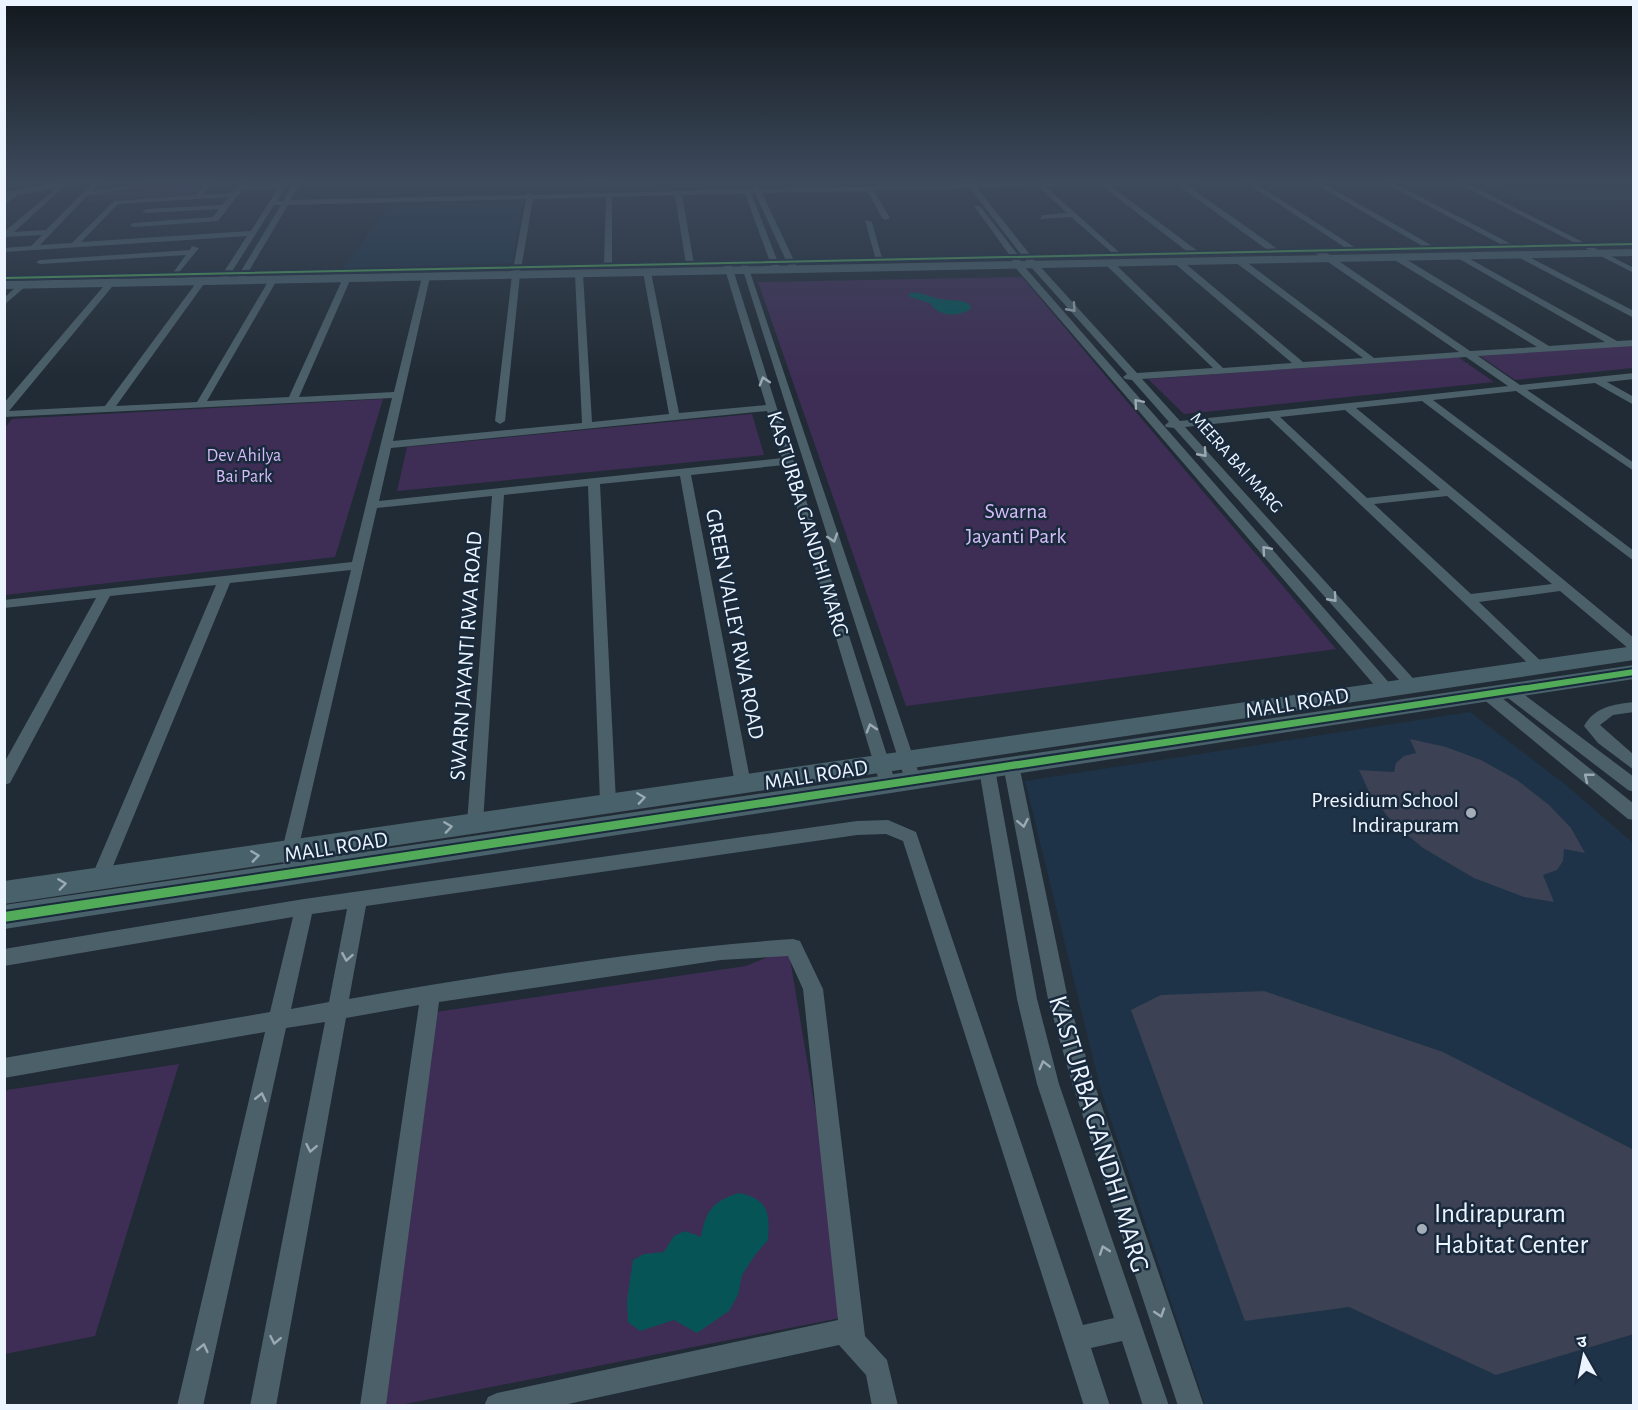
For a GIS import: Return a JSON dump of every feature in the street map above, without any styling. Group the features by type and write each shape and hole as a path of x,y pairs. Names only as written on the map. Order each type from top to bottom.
{"street":[{"path":"55,246 39,261 192,252"},
{"path":"4,250 59,246"},
{"path":"176,274 197,246"},
{"path":"4,278 202,281 224,277 245,246"},
{"path":"241,277 259,246"},
{"path":"500,421 520,246"},
{"path":"608,246 608,266"},
{"path":"687,246 690,264"},
{"path":"770,246 776,266"},
{"path":"781,246 792,266"},
{"path":"876,246 880,260"},
{"name":"MEERA BAI MARG","path":"1005,246 1116,378 1387,690"},
{"name":"MEERA BAI MARG","path":"1019,246 1413,686"},
{"path":"1101,246 1221,371"},
{"path":"1185,246 1196,254"},
{"path":"1267,246 1276,252"},
{"path":"1348,246 1355,250"},
{"path":"1428,246 1434,249"},
{"path":"1506,246 1634,315"},
{"path":"1590,246 1634,265"},
{"path":"1591,246 1634,271"},
{"path":"1597,249 1621,246"},
{"path":"4,285 176,274 241,277 516,271 579,274 744,266 1113,259 1238,260 1323,255 1355,250 1597,249 1634,252"},
{"path":"1113,259 1276,252 1396,257 1458,256 1516,251"},
{"path":"1323,255 1634,468"},
{"path":"1458,256 1615,344"},
{"path":"1396,257 1547,349"},
{"path":"792,266 880,260 1016,261"},
{"path":"1238,260 1371,360"},
{"path":"1177,261 1300,365"},
{"path":"241,277 273,280 426,277 608,266 690,264 729,267"},
{"name":"KASTURBA GANDHI MARG","path":"744,266 910,770"},
{"name":"KASTURBA GANDHI MARG","path":"729,267 885,774"},
{"path":"647,272 675,417"},
{"path":"579,274 587,425"},
{"path":"288,863 426,277"},
{"path":"292,400 346,278"},
{"path":"4,412 113,279"},
{"path":"201,405 203,397 273,280"},
{"path":"108,409 202,281"},
{"path":"4,303 23,285"},
{"path":"1116,378 1634,343"},
{"path":"1158,426 1634,376"},
{"path":"1596,380 1634,402"},
{"path":"4,412 398,395"},
{"path":"1424,398 1634,557"},
{"path":"1347,406 1634,646"},
{"path":"386,445 772,407"},
{"path":"1271,414 1540,667"},
{"path":"777,424 795,422"},
{"path":"372,506 789,461"},
{"name":"GREEN VALLEY RWA ROAD","path":"686,472 743,784"},
{"path":"594,482 608,802"},
{"name":"SWARN JAYANTI RWA ROAD","path":"475,823 498,492"},
{"path":"1364,502 1449,492"},
{"path":"4,604 358,565"},
{"path":"100,879 225,579"},
{"path":"1467,599 1563,587"},
{"path":"4,779 105,592"},
{"name":"MALL ROAD","path":"4,892 100,879 288,863 885,774 1387,690 1634,654"},
{"name":"MALL ROAD","path":"910,770 987,769 1634,672"},
{"path":"1498,692 1634,786"},
{"path":"1498,692 1634,814"},
{"path":"1634,707 1609,711 1597,716 1592,726 1603,739 1634,764"},
{"path":"1011,765 1058,999 1083,1083 1191,1406"},
{"name":"KASTURBA GANDHI MARG","path":"987,769 1027,999 1048,1084 1156,1406"},
{"name":"MALL ROAD","path":"4,917 288,863 475,823 743,784 885,774"},
{"path":"4,958 304,907 857,828 888,827 910,837 1097,1406"},
{"path":"263,1406 358,899"},
{"path":"190,1406 304,907"},
{"path":"4,1068 430,994 721,952 793,947 813,989 853,1338"},
{"path":"373,1406 430,994"},
{"path":"1075,1339 1130,1327"},
{"path":"497,1406 844,1331 853,1338 878,1369 885,1406"}],"shaded area":[{"path":"360,246 515,246 512,263 343,268"},
{"path":"911,293 963,301 970,304 971,309 955,314 943,313 930,303 910,297 908,295"},
{"path":"1470,712 1566,785 1633,843 1633,1405 1205,1405 1100,1087 1025,781"},
{"path":"739,1193 756,1199 766,1209 769,1223 768,1240 742,1275 738,1295 729,1311 697,1333 674,1320 640,1331 628,1322 627,1301 633,1260 644,1254 664,1252 674,1236 685,1231 701,1237 705,1220 712,1208 723,1199"}],"green space":[{"name":"Swarna Jayanti Park","path":"1022,277 1336,649 906,706 758,282"},
{"path":"1633,345 1633,368 1515,380 1480,356"},
{"path":"1458,357 1494,382 1184,414 1148,379"},
{"name":"Dev Ahilya Bai Park","path":"383,399 335,557 5,595 4,429 12,419"},
{"path":"752,414 764,455 397,491 407,447"},
{"path":"793,947 790,959 850,1316 386,1406 436,1012 746,966"},
{"path":"179,1064 95,1336 5,1354 4,1096 7,1090"}],"building":[{"name":"Presidium School Indirapuram","path":"1410,739 1446,747 1481,760 1517,780 1549,805 1571,828 1585,853 1564,849 1563,861 1557,870 1543,875 1554,902 1524,897 1474,878 1423,848 1392,822 1370,794 1359,770 1394,772 1396,763 1404,756 1416,753"},
{"name":"Indirapuram Habitat Center","path":"1264,991 1443,1052 1634,1150 1634,1334 1496,1375 1349,1307 1245,1321 1131,1010 1161,995"}],"cycle path":[{"path":"4,278 1548,246"},
{"path":"4,917 1634,672"}],"place":[{"name":"Presidium School Indirapuram","path":"1471,813"},
{"name":"Indirapuram Habitat Center","path":"1422,1229"}]}
